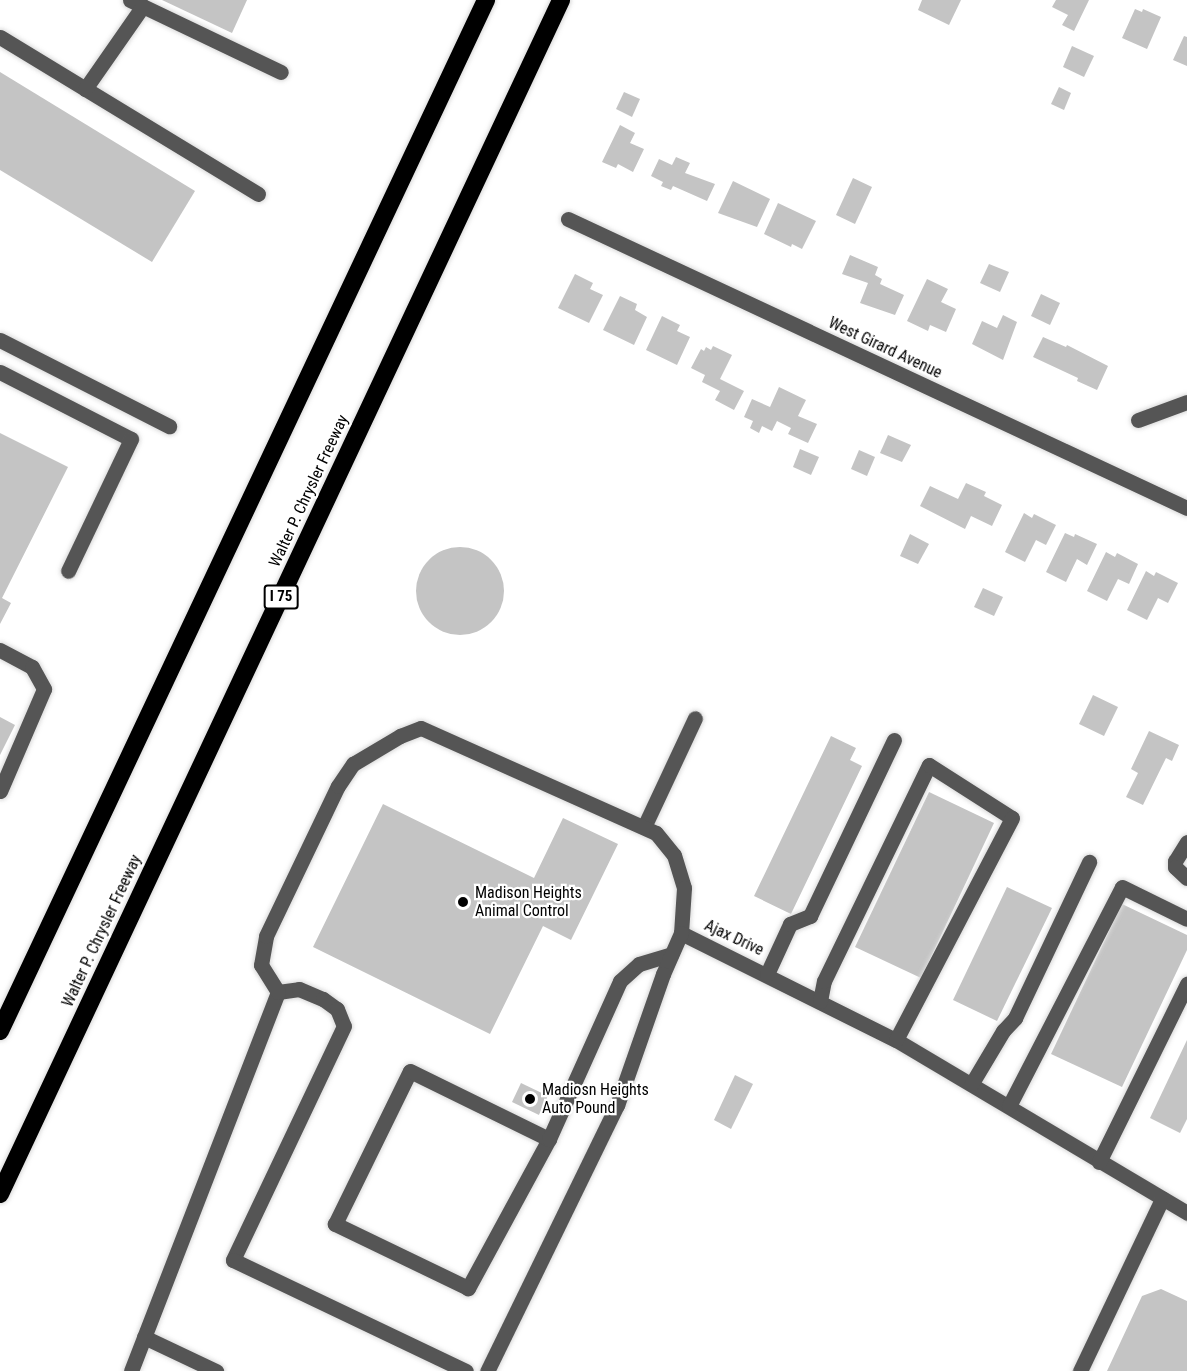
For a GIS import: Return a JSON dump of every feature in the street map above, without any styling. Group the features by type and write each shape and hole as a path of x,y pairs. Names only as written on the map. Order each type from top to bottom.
{"highway":[{"path":"0,1031 486,0"},
{"name":"Walter P. Chrysler Freeway","path":"0,1194 561,0"}],"street":[{"path":"85,88 137,3 281,72"},
{"path":"0,37 258,194"},
{"name":"West Girard Avenue","path":"568,219 1187,508"},
{"path":"0,340 169,426"},
{"path":"0,372 131,439 68,571"},
{"path":"1138,420 1187,402"},
{"path":"0,650 32,667 44,689 0,791"},
{"path":"645,827 695,718"},
{"path":"278,992 261,965 266,936 338,786 353,765 400,736 422,728 656,833 674,855 684,888 681,933"},
{"path":"767,974 790,924 810,916 894,740"},
{"path":"820,1000 824,981 929,765 1012,818 896,1040"},
{"path":"1187,842 1175,861 1175,867 1187,878"},
{"path":"972,1083 1003,1031 1015,1018 1089,862"},
{"path":"1010,1106 1122,887 1187,920"},
{"name":"Ajax Drive","path":"487,1371 617,1105 681,933 820,1000 896,1040 972,1083 1099,1162 1187,1213"},
{"path":"549,1139 410,1071 335,1224 468,1288 549,1139 620,981 639,964 672,954"},
{"path":"1099,1162 1187,984"},
{"path":"278,992 299,989 323,999 337,1009 344,1026 233,1260 466,1371"},
{"path":"131,1371 278,992"},
{"path":"1080,1371 1162,1199"},
{"path":"144,1337 216,1371"}],"building":[{"path":"162,0 247,0 232,33"},
{"path":"922,0 961,0 949,25 918,10"},
{"path":"1056,0 1089,0 1074,31 1062,25 1068,15 1052,7"},
{"path":"1135,9 1142,12 1143,9 1161,17 1147,49 1122,38"},
{"path":"1184,36 1187,37 1187,66 1173,60"},
{"path":"1072,46 1094,56 1084,77 1063,67"},
{"path":"0,72 195,191 152,262 0,170"},
{"path":"1059,87 1071,93 1064,110 1051,104"},
{"path":"624,92 640,99 632,117 616,109"},
{"path":"620,125 635,133 630,143 644,149 633,172 618,164 616,168 602,162"},
{"path":"676,157 690,163 685,173 715,184 707,201 673,186 671,190 661,186 663,182 651,176 659,159 672,165"},
{"path":"853,178 872,187 855,224 836,215"},
{"path":"733,181 770,199 757,227 718,213"},
{"path":"778,203 816,221 802,249 792,244 791,247 764,234"},
{"path":"850,255 878,267 875,275 882,279 880,284 904,295 895,315 860,303 868,283 842,274"},
{"path":"989,264 1009,272 1000,292 980,283"},
{"path":"575,274 593,283 590,289 603,295 589,323 558,308"},
{"path":"927,279 948,289 941,302 956,309 946,332 930,325 928,331 907,321"},
{"path":"1041,294 1060,303 1050,325 1031,316"},
{"path":"620,296 637,304 635,310 647,317 634,345 603,330"},
{"path":"1003,315 1017,322 1003,360 972,344 982,321 997,328"},
{"path":"662,316 680,325 677,331 690,337 677,365 646,350"},
{"path":"1043,337 1066,347 1067,345 1108,366 1097,390 1077,381 1078,378 1033,357"},
{"path":"713,346 732,355 720,379 744,391 734,410 715,400 720,391 702,382 705,375 691,368 701,349 704,351 706,347 711,350"},
{"path":"779,387 806,400 798,416 817,424 808,443 788,434 791,428 777,421 772,431 762,426 759,433 750,428 753,421 744,417 752,399 770,407"},
{"path":"0,433 68,467 2,598 11,603 0,624"},
{"path":"888,435 911,445 902,462 880,453"},
{"path":"800,449 819,457 811,475 793,467"},
{"path":"859,450 875,457 867,476 851,469"},
{"path":"966,483 986,492 984,496 1002,505 992,526 971,516 965,529 920,506 930,486 958,499"},
{"path":"1024,513 1032,518 1034,514 1056,525 1046,545 1036,540 1025,562 1005,552"},
{"path":"1065,533 1074,537 1075,534 1097,544 1087,565 1077,559 1066,582 1046,572"},
{"path":"910,534 929,544 918,564 900,556"},
{"path":"460,547 485,554 497,566 504,591 497,616 485,628 460,635 435,628 423,616 416,591 423,566 435,554"},
{"path":"1106,552 1115,557 1117,553 1138,564 1129,584 1118,579 1107,601 1087,591"},
{"path":"1146,571 1154,576 1156,572 1178,583 1168,603 1158,598 1147,620 1127,610"},
{"path":"983,588 1003,597 994,616 974,607"},
{"path":"1093,695 1118,707 1104,736 1079,724"},
{"path":"0,717 15,725 0,755"},
{"path":"1149,731 1179,745 1172,761 1166,758 1143,805 1126,797 1138,773 1131,769"},
{"path":"831,736 856,748 850,760 862,766 791,914 754,896"},
{"path":"929,792 994,823 921,978 855,947"},
{"name":"Madison Heights Animal Control","path":"383,804 534,878 563,818 618,844 571,940 543,926 490,1034 313,947"},
{"path":"1007,887 1052,908 997,1021 953,1000"},
{"path":"1122,904 1187,935 1187,950 1122,1087 1051,1054"},
{"path":"1187,1040 1187,1119 1180,1133 1150,1118"},
{"path":"735,1075 753,1084 731,1129 714,1120"},
{"name":"Madiosn Heights Auto Pound","path":"521,1083 548,1096 539,1115 512,1102"},
{"path":"1161,1289 1187,1301 1187,1371 1107,1371 1142,1296"}],"place":[{"name":"Madison Heights Animal Control","path":"463,902"},
{"name":"Madiosn Heights Auto Pound","path":"530,1099"}]}
